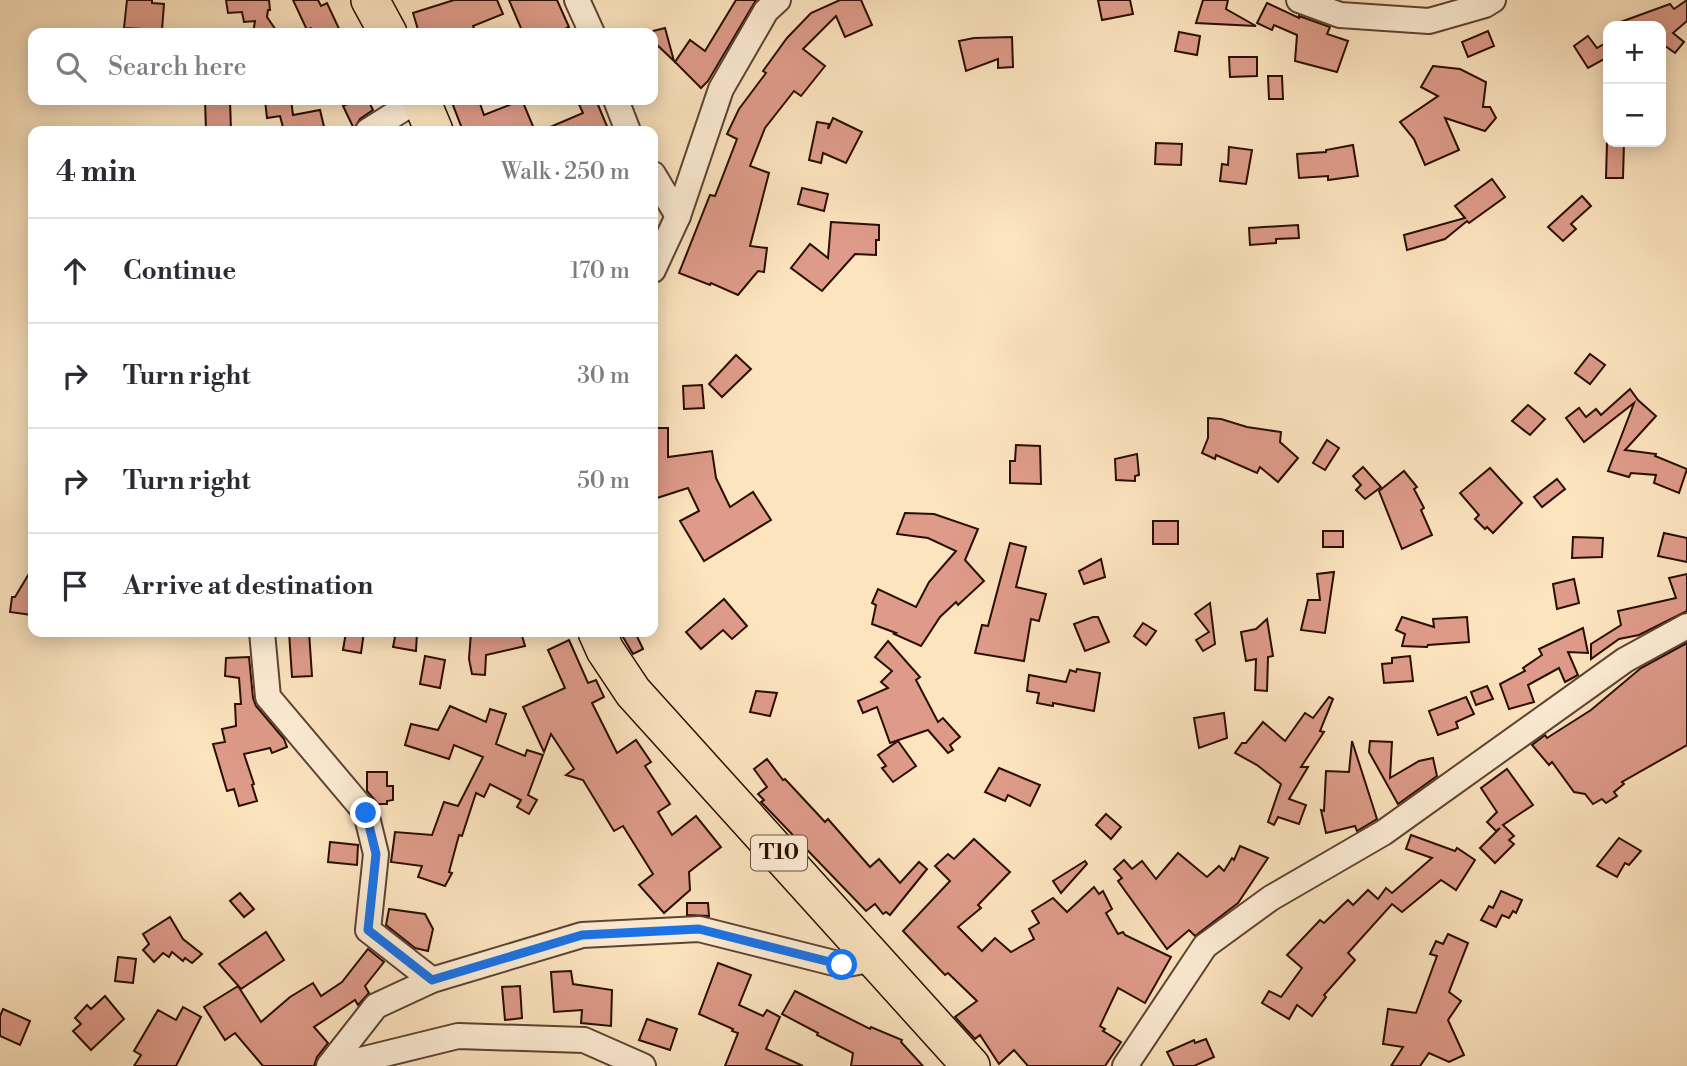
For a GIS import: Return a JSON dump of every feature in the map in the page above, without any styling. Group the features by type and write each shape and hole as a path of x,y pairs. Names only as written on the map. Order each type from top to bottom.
{"highway":[{"path":"370,0 384,28"},
{"path":"421,105 432,126"},
{"name":"T10","path":"599,637 633,692 971,1066"}],"street":[{"path":"577,0 590,28"},
{"path":"658,259 678,216 721,89 766,11 778,0"},
{"path":"1300,0 1340,15 1429,21 1485,5 1493,0"},
{"path":"376,126 411,105"},
{"path":"618,105 626,126"},
{"path":"658,182 678,216"},
{"path":"1125,1066 1205,946 1271,898 1382,833 1625,660 1687,626"},
{"path":"262,637 268,697 366,813 376,854 368,930 432,980"},
{"path":"329,1066 376,1006 432,980 582,935 699,929 842,965 875,959"},
{"path":"336,1066 458,1036 584,1040 643,1066"}],"building":[{"path":"127,0 152,0 152,3 164,4 162,28 124,28"},
{"path":"226,0 269,0 270,10 267,17 275,28 254,28 255,21 244,22 242,12 228,13"},
{"path":"293,0 318,0 321,6 327,3 339,28 306,28"},
{"path":"454,0 497,0 503,14 473,26 474,28 418,28 413,13"},
{"path":"509,0 557,0 569,27 567,28 521,28"},
{"path":"736,0 756,0 708,81 701,88 675,62 690,40 705,51"},
{"path":"840,0 861,0 872,25 845,37 836,16 803,49 825,66 801,96 794,91 765,128 750,166 769,173 750,246 767,248 764,272 758,271 738,295 679,273 710,195 715,196 737,139 727,134 739,109 766,73 763,71 787,38 811,13"},
{"path":"1098,0 1130,0 1133,14 1102,20"},
{"path":"1203,0 1228,0 1226,9 1256,26 1196,23"},
{"path":"1687,0 1687,21 1673,33 1684,42 1675,53 1666,47 1666,21 1623,21 1670,4 1674,9"},
{"path":"1267,3 1299,18 1330,27 1327,34 1348,41 1337,72 1295,61 1297,35 1274,25 1272,30 1257,23"},
{"path":"665,28 674,61 658,46 658,30"},
{"path":"1488,31 1494,46 1468,57 1462,42"},
{"path":"1179,32 1200,36 1197,55 1175,51"},
{"path":"1588,36 1597,48 1603,45 1603,60 1588,68 1574,46"},
{"path":"1012,37 1013,67 998,68 998,59 966,71 959,41"},
{"path":"1229,57 1257,57 1257,76 1230,77"},
{"path":"1433,66 1460,69 1486,82 1483,107 1490,107 1496,118 1485,131 1445,118 1459,150 1425,165 1414,139 1400,122 1438,96 1421,87"},
{"path":"1268,76 1282,76 1283,99 1269,99"},
{"path":"205,105 230,105 231,126 206,126"},
{"path":"266,105 292,105 293,115 320,110 324,126 283,126 280,116 267,118"},
{"path":"370,105 373,110 353,126 343,106"},
{"path":"453,105 480,105 484,115 509,105 524,105 533,126 461,126"},
{"path":"579,105 598,105 607,126 553,126 583,113"},
{"path":"833,118 862,132 846,163 823,153 821,163 809,160 817,122 829,124 828,129"},
{"path":"1156,143 1182,144 1181,165 1155,164"},
{"path":"1353,145 1358,176 1328,180 1328,176 1299,178 1297,154 1326,152"},
{"path":"1229,147 1252,150 1246,184 1220,181 1222,164 1228,165"},
{"path":"1607,147 1624,147 1623,178 1606,178"},
{"path":"1492,179 1505,197 1469,223 1467,221 1445,239 1407,250 1404,235 1465,218 1455,206"},
{"path":"802,188 828,194 824,211 798,204"},
{"path":"1582,196 1591,206 1571,224 1576,229 1563,241 1548,227"},
{"path":"831,222 879,225 879,240 876,240 876,255 855,254 822,291 791,268 810,244 828,258"},
{"path":"1298,225 1299,238 1276,239 1276,243 1250,245 1249,228"},
{"path":"1590,354 1605,365 1590,384 1575,373"},
{"path":"736,355 751,369 722,397 709,384"},
{"path":"702,385 704,408 684,409 683,386"},
{"path":"1630,389 1656,416 1625,450 1656,454 1655,456 1687,469 1679,493 1654,483 1656,475 1631,473 1629,477 1608,471 1634,403 1584,442 1566,418 1579,408 1586,417 1596,409 1601,415"},
{"path":"1528,405 1545,419 1530,435 1512,421"},
{"path":"1208,418 1281,432 1280,442 1298,458 1278,482 1260,467 1257,473 1216,455 1215,459 1202,453 1208,438"},
{"path":"658,428 668,428 668,457 712,451 716,478 730,507 753,492 771,520 704,561 680,521 699,511 688,488 658,498"},
{"path":"1327,440 1339,448 1325,470 1313,463"},
{"path":"1016,445 1040,446 1041,484 1010,483 1010,461 1015,461"},
{"path":"1137,454 1139,475 1135,476 1135,481 1116,480 1115,459"},
{"path":"1363,467 1381,487 1365,499 1356,490 1361,485 1353,476"},
{"path":"1490,468 1522,503 1493,533 1475,519 1479,515 1460,493"},
{"path":"1404,471 1417,487 1414,489 1424,508 1421,510 1432,535 1402,549 1379,491"},
{"path":"1557,479 1565,489 1542,507 1534,497"},
{"path":"905,513 934,514 978,529 965,560 984,581 958,605 956,602 940,617 921,646 872,624 876,605 872,603 878,589 916,607 929,582 956,551 928,538 897,534"},
{"path":"1153,521 1178,521 1178,544 1153,544"},
{"path":"1323,531 1343,531 1343,547 1323,547"},
{"path":"1664,533 1687,538 1687,562 1658,556"},
{"path":"1573,537 1603,538 1602,557 1572,558"},
{"path":"1010,543 1026,547 1016,587 1046,594 1039,621 1031,619 1024,661 975,653 982,625 988,626"},
{"path":"1101,559 1105,577 1084,584 1079,571"},
{"path":"1334,572 1325,633 1301,630 1308,600 1320,600 1317,574"},
{"path":"1687,574 1687,611 1639,635 1619,639 1591,659 1591,644 1621,625 1618,611 1676,598 1669,578"},
{"path":"28,575 28,614 10,612 12,597 15,597"},
{"path":"1574,579 1579,603 1557,609 1553,584"},
{"path":"724,599 747,626 732,639 723,630 701,649 686,632"},
{"path":"1210,603 1215,644 1203,651 1196,640 1209,632 1195,614"},
{"path":"1098,617 1109,642 1085,651 1074,624"},
{"path":"1402,617 1434,627 1433,619 1467,617 1469,642 1427,647 1402,646 1405,634 1396,630"},
{"path":"1267,619 1273,656 1268,657 1267,691 1255,690 1256,659 1246,661 1241,632 1256,629"},
{"path":"1143,623 1156,631 1146,645 1134,636"},
{"path":"1583,628 1588,653 1568,652 1578,675 1565,682 1559,668 1528,685 1534,702 1509,709 1500,684 1525,671 1523,668 1542,655 1539,649"},
{"path":"289,637 309,637 312,676 292,677"},
{"path":"345,637 363,637 361,653 343,650"},
{"path":"395,637 417,637 416,651 393,647"},
{"path":"471,637 522,637 525,646 486,655 485,675 472,674 469,659"},
{"path":"623,637 637,637 643,649 633,654"},
{"path":"569,640 588,683 596,680 604,697 592,703 617,753 636,740 651,762 645,766 670,804 658,812 672,835 696,816 721,847 689,872 690,890 664,913 639,885 653,874 623,826 614,831 583,780 566,775 574,769 551,734 544,752 523,707 565,688 548,650"},
{"path":"888,641 920,677 916,680 938,722 943,718 960,737 950,745 953,750 948,753 928,730 890,743 877,707 863,713 858,701 888,688 881,682 892,671 875,657"},
{"path":"1687,643 1687,745 1622,782 1624,784 1614,792 1617,796 1606,803 1602,799 1593,804 1585,794 1574,792 1552,762 1549,765 1532,745 1591,710 1641,668"},
{"path":"425,656 445,660 440,688 420,684"},
{"path":"1410,656 1413,681 1384,683 1382,664 1392,663 1392,658"},
{"path":"249,657 256,706 284,739 287,747 272,753 270,748 244,754 257,801 239,806 234,789 227,791 213,744 225,742 222,729 236,726 235,704 241,704 239,678 225,676 226,658"},
{"path":"1077,669 1100,673 1094,711 1053,703 1053,706 1037,703 1039,693 1027,691 1029,675 1066,682 1070,670 1076,672"},
{"path":"1487,686 1493,699 1476,705 1471,692"},
{"path":"756,691 777,693 770,716 750,712"},
{"path":"1329,697 1333,699 1320,731 1324,732 1301,767 1308,767 1289,799 1306,805 1299,824 1278,817 1274,825 1268,822 1281,784 1257,765 1235,753 1263,722 1285,741 1305,713 1313,718"},
{"path":"1466,697 1474,714 1456,722 1458,728 1438,735 1429,711"},
{"path":"450,706 486,722 490,709 506,714 496,744 525,756 527,750 543,755 528,795 537,800 529,814 517,807 521,800 490,784 484,797 476,793 462,836 459,835 449,872 452,873 445,886 418,877 422,866 391,862 395,832 432,835 444,802 458,806 483,757 454,745 449,759 405,745 411,724 438,730"},
{"path":"1224,713 1227,738 1199,748 1194,718"},
{"path":"898,741 916,766 893,782 882,768 886,766 878,755"},
{"path":"1352,741 1377,819 1357,831 1355,826 1326,833 1321,810 1324,811 1326,771 1349,772"},
{"path":"1370,741 1392,742 1390,778 1419,761 1433,758 1437,776 1398,804 1369,752"},
{"path":"767,759 783,780 785,779 825,822 828,819 870,867 879,859 900,883 919,862 927,869 890,915 886,912 883,914 875,904 866,911 761,802 764,800 758,794 767,787 754,769"},
{"path":"999,768 1040,785 1030,806 1008,795 1005,801 985,792"},
{"path":"1507,769 1533,805 1503,825 1514,836 1509,840 1514,844 1495,863 1480,848 1500,828 1496,831 1487,822 1497,812 1481,788"},
{"path":"367,772 387,772 387,786 393,786 393,800 387,801 387,804 378,804 367,791"},
{"path":"1106,814 1121,827 1111,839 1096,825"},
{"path":"1411,835 1455,851 1457,848 1475,860 1456,890 1441,880 1402,912 1392,904 1348,953 1355,960 1324,995 1326,997 1312,1016 1297,1005 1289,1019 1262,1003 1269,991 1281,997 1302,968 1287,955 1320,920 1324,923 1348,900 1353,905 1368,890 1378,899 1386,888 1392,893 1432,858 1406,849"},
{"path":"1619,838 1641,851 1629,865 1625,863 1617,877 1597,866"},
{"path":"974,839 1010,872 978,905 981,908 958,927 982,951 995,938 1011,952 1034,939 1029,929 1039,923 1032,911 1053,898 1067,912 1094,887 1099,894 1103,891 1112,909 1106,913 1118,934 1123,932 1171,957 1145,1003 1118,988 1100,1026 1105,1029 1103,1031 1121,1042 1105,1066 1028,1066 1014,1050 999,1064 980,1035 975,1039 955,1017 977,1001 948,973 945,975 903,931 950,881 935,866 948,854 954,859"},
{"path":"330,842 358,845 357,865 328,862"},
{"path":"1240,846 1268,858 1238,903 1195,936 1189,930 1167,949 1118,881 1122,878 1114,869 1124,860 1132,869 1142,861 1156,879 1178,853 1207,877 1219,866 1224,871 1232,858 1234,860"},
{"path":"1085,861 1087,864 1061,893 1053,881"},
{"path":"1501,891 1522,900 1516,913 1513,911 1509,918 1502,915 1496,927 1481,920 1489,906 1493,908"},
{"path":"240,893 254,909 244,917 230,901"},
{"path":"687,903 708,903 709,916 687,915"},
{"path":"389,909 425,914 433,929 428,951 415,948 386,925"},
{"path":"170,917 183,939 202,954 192,963 185,958 183,961 172,952 169,957 163,953 154,962 143,950 149,944 143,934"},
{"path":"266,932 284,960 241,989 219,964"},
{"path":"1448,934 1468,943 1449,992 1461,1001 1448,1020 1464,1055 1449,1062 1429,1053 1420,1066 1391,1066 1403,1047 1383,1044 1388,1009 1416,1013 1437,956 1430,954 1436,941 1443,944"},
{"path":"368,949 384,962 365,986 369,993 358,1005 355,1000 314,1027 328,1043 317,1057 314,1066 263,1066 235,1033 225,1040 204,1007 238,986 261,1022 290,997 313,983 321,996 342,982"},
{"path":"118,957 136,959 133,983 115,981"},
{"path":"718,963 751,975 739,1005 763,1016 767,1010 780,1017 766,1049 803,1066 725,1066 738,1033 699,1014"},
{"path":"571,971 573,984 612,990 611,1026 581,1023 582,1010 554,1012 551,972"},
{"path":"520,986 522,1018 505,1020 502,987"},
{"path":"795,991 870,1029 871,1027 902,1040 923,1066 851,1066 853,1053 782,1014"},
{"path":"105,996 124,1019 91,1050 73,1031 81,1024 75,1018 87,1005 91,1009"},
{"path":"183,1007 201,1017 176,1066 134,1066 141,1055 134,1051 158,1010 176,1020"},
{"path":"3,1009 30,1021 20,1045 0,1036 0,1016"},
{"path":"647,1019 677,1029 670,1050 639,1040"},
{"path":"1206,1039 1214,1057 1194,1066 1174,1066 1167,1052 1194,1040 1195,1043"}],"route":[{"path":"366,813 376,854 368,930 432,980 582,935 699,929 842,965"}]}
